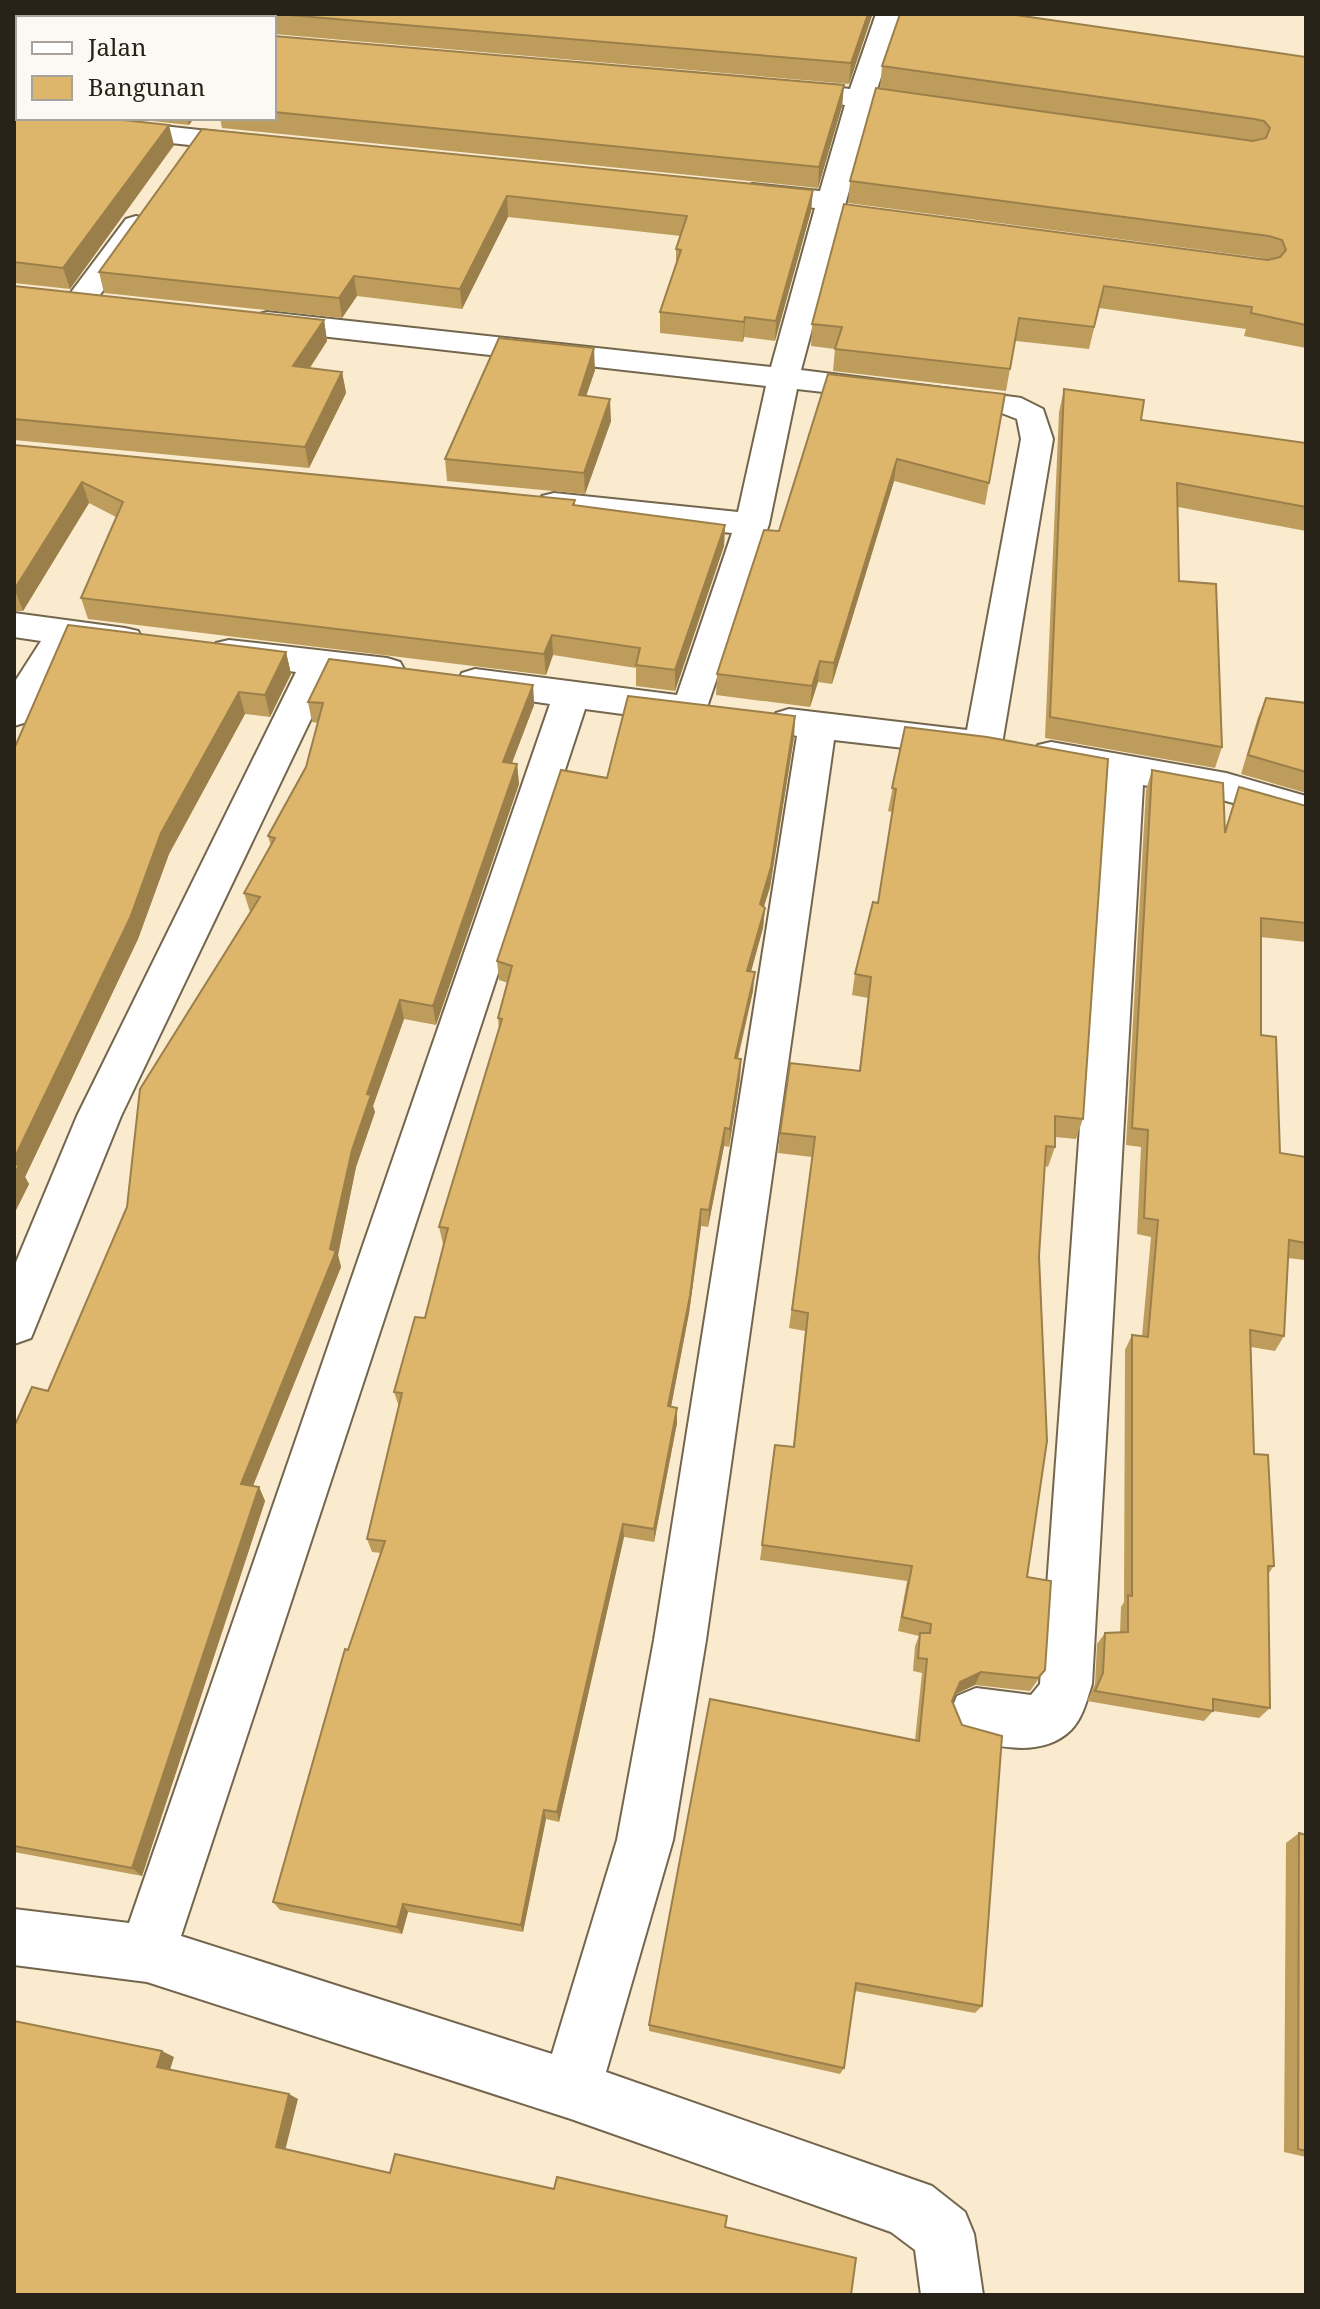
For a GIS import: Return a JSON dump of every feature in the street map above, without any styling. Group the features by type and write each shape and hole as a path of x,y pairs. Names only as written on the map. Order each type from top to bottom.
{"street":[{"path":"199,649 704,711 752,524 784,376 840,210 861,96 889,14"},
{"path":"750,87 861,96 953,110"},
{"path":"14,125 16,118"},
{"path":"54,120 205,128 278,147"},
{"path":"180,164 205,128"},
{"path":"721,190 840,210"},
{"path":"112,304 67,299 153,201"},
{"path":"237,317 784,376 1000,402 1024,408 1035,418 1037,439 983,744"},
{"path":"530,502 752,524"},
{"path":"14,625 154,643"},
{"path":"14,713 64,632"},
{"path":"14,1323 99,1116 319,663"},
{"path":"147,1954 572,694"},
{"path":"761,719 983,744 1125,767 1226,787 1306,810"},
{"path":"571,2089 645,1840 680,1640 817,726"},
{"path":"976,1715 1030,1724 1053,1711 1062,1700 1066,1684 1125,767"},
{"path":"14,1937 147,1954 571,2089 910,2208 943,2234 952,2295"}],"building":[{"path":"14,14 270,14 16,16 16,94"},
{"path":"277,14 868,14 851,63"},
{"path":"900,14 1009,14 1306,57 1306,325 1251,313 1252,307 1104,286 1094,327 1019,318 1010,369 835,349 842,327 812,324 844,204 1268,260 1280,257 1286,250 1282,240 1269,236 850,181 876,88 1253,141 1266,138 1270,128 1264,121 1254,119 882,66"},
{"path":"276,36 844,85 819,167 276,112"},
{"path":"14,109 16,120 123,120 169,125 63,268 14,262"},
{"path":"202,129 813,190 776,321 745,317 744,322 660,312 681,250 676,249 687,216 507,196 460,289 354,276 339,298 99,272"},
{"path":"14,286 324,320 293,366 342,372 305,447 14,419"},
{"path":"499,338 594,348 579,395 610,399 584,473 445,459"},
{"path":"828,374 1005,394 989,483 897,459 834,663 820,661 812,686 717,674 764,530 779,531"},
{"path":"1064,389 1144,400 1141,420 1306,443 1306,507 1177,483 1179,581 1216,584 1222,747 1050,717"},
{"path":"14,445 575,500 573,505 725,525 675,670 636,665 640,648 552,635 544,654 81,598 123,502 82,482 14,590"},
{"path":"68,625 286,652 265,695 239,692 161,833 130,918 14,1159 14,749"},
{"path":"329,659 533,685 503,762 517,764 433,1006 400,1000 367,1094 371,1095 352,1150 330,1249 336,1251 241,1484 259,1487 132,1868 14,1846 14,1427 32,1387 48,1391 127,1207 140,1089 260,897 244,893 275,838 268,836 306,767 323,703 308,702"},
{"path":"628,696 795,716 771,867 760,904 765,908 747,971 755,972 735,1058 741,1059 730,1129 725,1128 709,1210 701,1209 690,1296 668,1406 677,1408 654,1529 623,1524 557,1812 544,1810 521,1925 403,1904 397,1927 273,1902 345,1649 348,1650 385,1541 367,1539 402,1393 394,1392 415,1317 425,1318 448,1228 439,1227 502,1019 498,1018 512,966 497,961 561,770 607,778"},
{"path":"1266,698 1306,703 1306,772 1248,755"},
{"path":"905,727 987,737 1108,759 1083,1119 1055,1116 1055,1147 1046,1146 1039,1256 1047,1441 1027,1577 1051,1581 1045,1670 1038,1678 981,1672 960,1682 952,1701 962,1725 1002,1736 982,2006 856,1983 844,2068 649,2025 710,1699 919,1741 927,1659 918,1658 920,1633 930,1633 931,1624 902,1617 912,1566 762,1545 775,1445 794,1447 808,1313 792,1310 815,1137 780,1133 790,1063 860,1071 871,977 855,974 873,902 878,903 896,789 892,788"},
{"path":"1152,770 1223,783 1225,833 1239,787 1306,806 1306,923 1261,918 1261,1035 1276,1037 1280,1153 1306,1157 1306,1243 1289,1240 1284,1336 1250,1330 1254,1454 1268,1455 1274,1566 1268,1566 1270,1708 1213,1699 1213,1711 1095,1691 1103,1673 1105,1633 1128,1632 1128,1595 1132,1596 1132,1335 1148,1337 1158,1220 1144,1218 1148,1130 1132,1128"},
{"path":"1299,1833 1306,1835 1306,2151 1298,2149"},
{"path":"14,2021 162,2051 157,2067 289,2094 276,2147 390,2173 395,2154 554,2189 557,2177 727,2216 725,2227 856,2258 851,2295 14,2295"}]}
